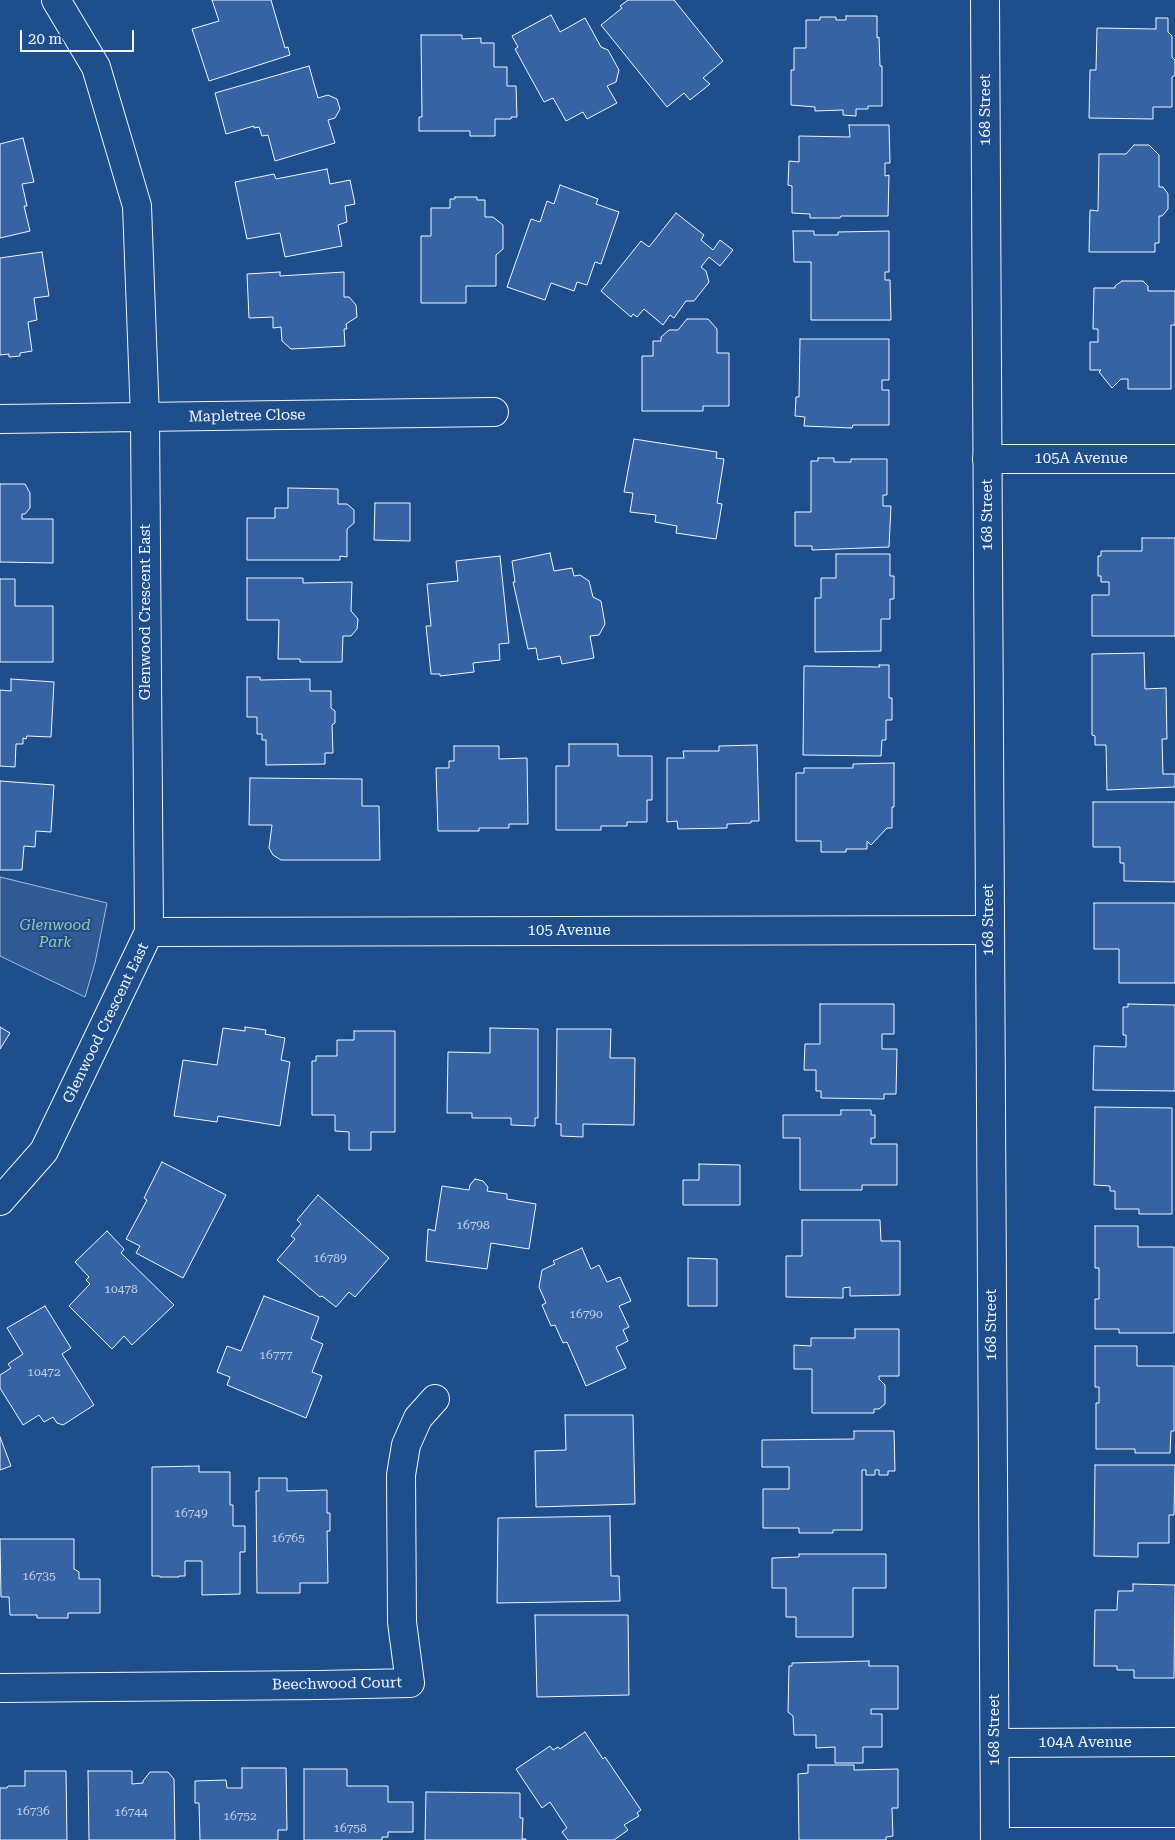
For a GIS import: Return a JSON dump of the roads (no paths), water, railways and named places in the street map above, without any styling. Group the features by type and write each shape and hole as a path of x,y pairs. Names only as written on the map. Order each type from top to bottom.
{"street":[{"name":"Glenwood Crescent East","path":"0,1201 44,1151 149,932 145,418 138,206 96,68 56,0"},
{"name":"168 Street","path":"985,0 996,1743 995,1839"},
{"name":"Mapletree Close","path":"0,419 494,412"},
{"name":"105A Avenue","path":"987,458 1175,459"},
{"name":"105 Avenue","path":"149,932 990,930"},
{"name":"Beechwood Court","path":"0,1688 410,1683 402,1622 401,1475 406,1445 418,1418 435,1399"},
{"name":"104A Avenue","path":"996,1743 1175,1742"}],"lane":[{"path":"995,1839 1175,1837"}],"park label":[{"name":"Glenwood Park","path":"55,934"}]}
